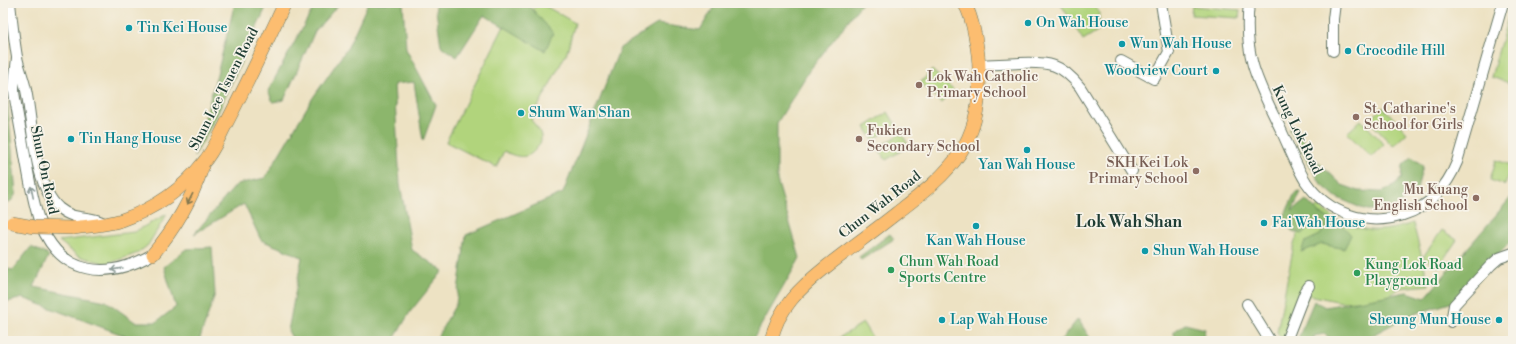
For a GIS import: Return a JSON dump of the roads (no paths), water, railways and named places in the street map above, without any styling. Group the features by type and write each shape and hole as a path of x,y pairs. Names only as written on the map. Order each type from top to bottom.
{"main road":[{"name":"Shun Lee Tsuen Road","path":"8,223 34,227 74,228 106,224 121,220 160,203 176,191 204,162 233,111 285,3"},
{"name":"Chun Wah Road","path":"771,341 780,316 786,306 802,287 857,243 928,190 954,162 967,141 975,117 980,87 979,65 974,35 966,4"},
{"path":"153,254 179,220 196,188 204,162"}],"street":[{"name":"Shun On Road","path":"10,3 17,58 26,88 43,183 53,201 68,214 82,218 99,220 106,224"},
{"path":"1121,61 1154,79 1169,52 1161,3"},
{"name":"Kung Lok Road","path":"1249,3 1248,40 1253,69 1302,175 1317,194 1335,208 1357,217 1373,219 1396,217 1418,209 1436,195 1451,176 1457,162 1503,3"},
{"path":"1333,51 1333,19 1335,3"},
{"name":"Shun On Road","path":"17,58 14,90 22,137 35,208 50,241 64,257 72,263 86,269 103,271 119,269 138,263 153,254"},
{"path":"979,65 1041,62 1058,67 1073,78 1080,87 1132,171"},
{"path":"1451,322 1454,305 1491,265 1499,258 1513,253"},
{"path":"1286,341 1305,292 1309,286"},
{"path":"1246,304 1270,341"}],"place":[{"name":"On Wah House","path":"1028,23"},
{"name":"Tin Kei House","path":"129,28"},
{"name":"Wun Wah House","path":"1122,44"},
{"name":"Crocodile Hill","path":"1348,51"},
{"name":"Woodview Court","path":"1216,71"},
{"name":"Lok Wah Catholic Primary School","path":"919,85"},
{"name":"Shum Wan Shan","path":"521,113"},
{"name":"St. Catharine's School for Girls","path":"1356,117"},
{"name":"Tin Hang House","path":"71,139"},
{"name":"Fukien Secondary School","path":"859,139"},
{"name":"Yan Wah House","path":"1027,150"},
{"name":"SKH Kei Lok Primary School","path":"1196,171"},
{"name":"Mu Kuang English School","path":"1476,198"},
{"name":"Fai Wah House","path":"1264,223"},
{"name":"Kan Wah House","path":"976,226"},
{"name":"Shun Wah House","path":"1145,251"},
{"name":"Chun Wah Road Sports Centre","path":"891,270"},
{"name":"Kung Lok Road Playground","path":"1357,273"},
{"name":"Lap Wah House","path":"942,320"},
{"name":"Sheung Mun House","path":"1499,320"}],"district":[{"name":"Lok Wah Shan","path":"1129,222"}]}
